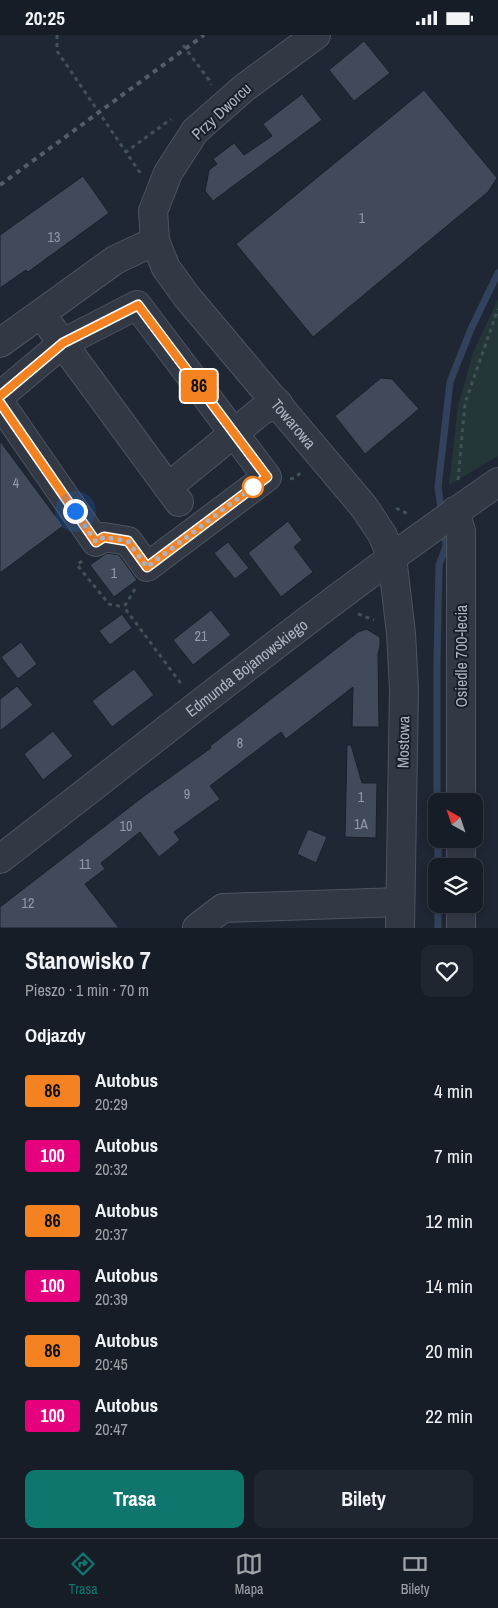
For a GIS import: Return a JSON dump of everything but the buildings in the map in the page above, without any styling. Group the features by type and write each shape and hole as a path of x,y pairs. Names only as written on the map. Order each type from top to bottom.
{"street":[{"name":"Przy Dworcu","path":"187,297 166,268 155,241 153,211 168,173 195,131 244,88 316,35"},
{"path":"0,343 115,260 155,241"},
{"name":"Towarowa","path":"187,297 364,507 382,534 392,557"},
{"path":"0,396 63,343 138,305 267,477 147,567 128,541 104,537 96,542 0,403"},
{"path":"41,314 173,495 234,433 261,411 278,403"},
{"name":"Edmunda Bojanowskiego","path":"0,859 425,533 456,498 498,482"},
{"name":"Osiedle 700-lecia","path":"456,498 461,531 461,793"},
{"name":"Mostowa","path":"392,557 401,633 404,689 400,915"},
{"path":"197,928 223,908 400,915"},
{"path":"461,913 461,928"}],"path":[{"path":"57,35 57,51 144,178"},
{"path":"183,45 225,104"},
{"path":"126,152 173,118"},
{"path":"456,498 465,403 498,309"},
{"path":"85,559 77,565 108,604 124,607"}],"shaded area":[{"path":"498,299 498,456 449,485 458,406 473,353"}],"waterway":[{"path":"442,515 438,487 450,382 471,329 498,273"},
{"path":"437,793 439,565 446,546 444,528"},
{"path":"438,848 438,858"},
{"path":"438,913 438,928"}],"railway":[{"path":"0,185 204,35"}],"bus line":[{"name":"86","path":"0,396 63,343 138,305 267,477 147,567 128,541 104,537 96,542 0,403"}],"route":[{"path":"75,511 96,542 104,537 128,541 147,567 253,487"}]}
